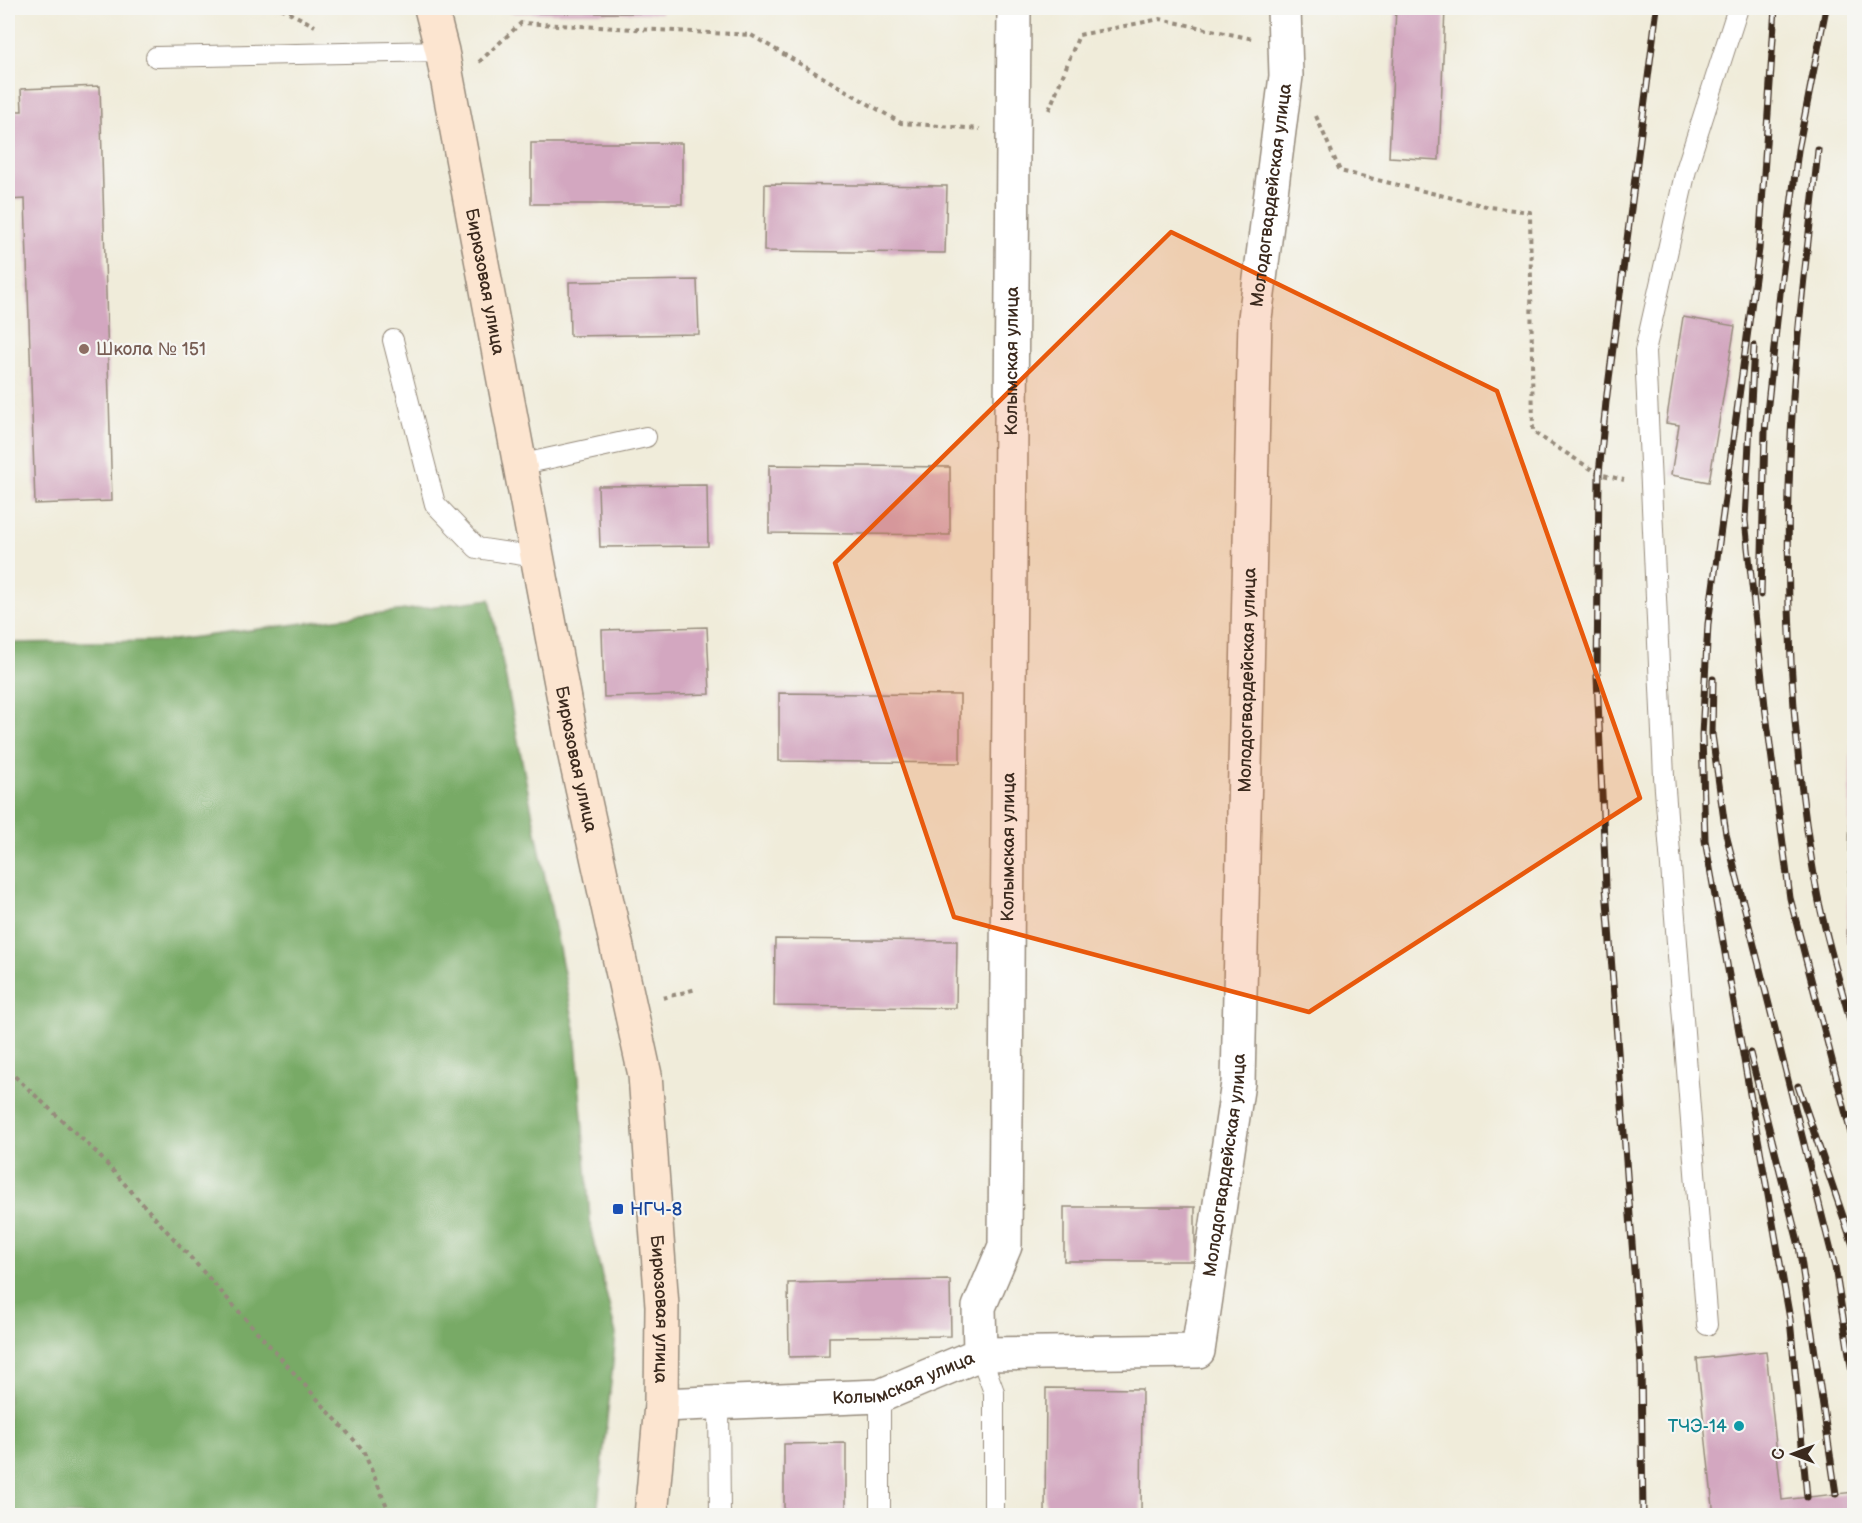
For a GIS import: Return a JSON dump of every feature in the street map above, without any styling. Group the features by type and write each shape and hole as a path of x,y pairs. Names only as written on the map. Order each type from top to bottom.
{"main road":[{"name":"Бирюзовая улица","path":"431,8 442,51 573,747 645,1075 662,1306 661,1405 651,1515"}],"street":[{"name":"Колымская улица","path":"661,1405 880,1396 980,1354 979,1307 1005,1246 1014,8"},
{"name":"Молодогвардейская улица","path":"980,1354 1198,1352 1238,1083 1255,318 1286,76 1284,8"}],"lane":[{"path":"1707,1325 1664,777 1645,351 1686,170 1738,8"},
{"path":"156,57 442,51"},
{"path":"393,340 435,504 477,548 536,557"},
{"path":"519,465 646,437"},
{"path":"980,1354 994,1392 994,1515"},
{"path":"880,1396 880,1515"},
{"path":"719,1401 720,1515"}],"path":[{"path":"474,67 520,23 751,35 902,123 1041,131 1079,35 1160,19 1285,46"},
{"path":"1312,109 1340,171 1490,207 1530,212 1533,432 1599,474 1650,487"},
{"path":"8,1070 96,1152 363,1450 391,1515"}],"highlighted area":[{"path":"1171,232 1497,391 1640,798 1309,1012 954,917 835,563"}],"green space":[{"path":"490,599 575,1029 591,1231 616,1334 597,1515 8,1515 8,643 166,641"}],"building":[{"path":"509,8 661,8 661,13 509,13"},
{"path":"1396,8 1445,8 1439,160 1389,157"},
{"path":"100,86 112,501 35,504 25,199 8,200 8,111 22,111 21,89"},
{"path":"531,143 682,143 682,204 531,204"},
{"path":"765,184 947,186 945,253 764,251"},
{"path":"697,280 699,334 570,336 569,282"},
{"path":"1683,317 1735,326 1709,482 1671,475 1679,425 1666,423"},
{"path":"769,465 950,467 950,535 769,533"},
{"path":"707,485 708,546 600,547 598,486"},
{"path":"707,627 710,694 604,697 602,630"},
{"path":"1853,654 1854,943 1847,943"},
{"path":"779,693 960,695 960,763 779,761"},
{"path":"775,939 957,941 956,1008 774,1006"},
{"path":"1064,1207 1195,1207 1195,1261 1064,1261"},
{"path":"950,1280 951,1336 829,1337 829,1356 789,1357 788,1283"},
{"name":"ТЧЭ-14","path":"1766,1351 1782,1500 1854,1492 1854,1516 1714,1516 1697,1359"},
{"path":"1046,1388 1142,1389 1141,1516 1045,1516"},
{"path":"846,1443 846,1516 784,1516 784,1444"}],"railway":[{"path":"1643,1516 1641,1366 1606,887 1597,677 1599,474 1606,402 1657,8"},
{"path":"1775,8 1759,249 1708,624 1702,735 1705,840 1790,1319 1807,1497"},
{"path":"1761,595 1765,431 1780,293 1798,150 1826,8"},
{"path":"1818,150 1793,398 1788,521 1790,644 1799,766 1816,887 1854,1036"},
{"path":"1754,346 1745,520 1765,706 1790,898 1854,1145"},
{"path":"1713,679 1712,734 1726,834 1835,1267 1854,1385"},
{"path":"1750,1053 1799,1246 1836,1494"},
{"path":"1798,1086 1854,1248"}],"place":[{"name":"Школа № 151","path":"84,349"},
{"name":"НГЧ-8","path":"618,1209"},
{"name":"ТЧЭ-14","path":"1739,1426"}]}
